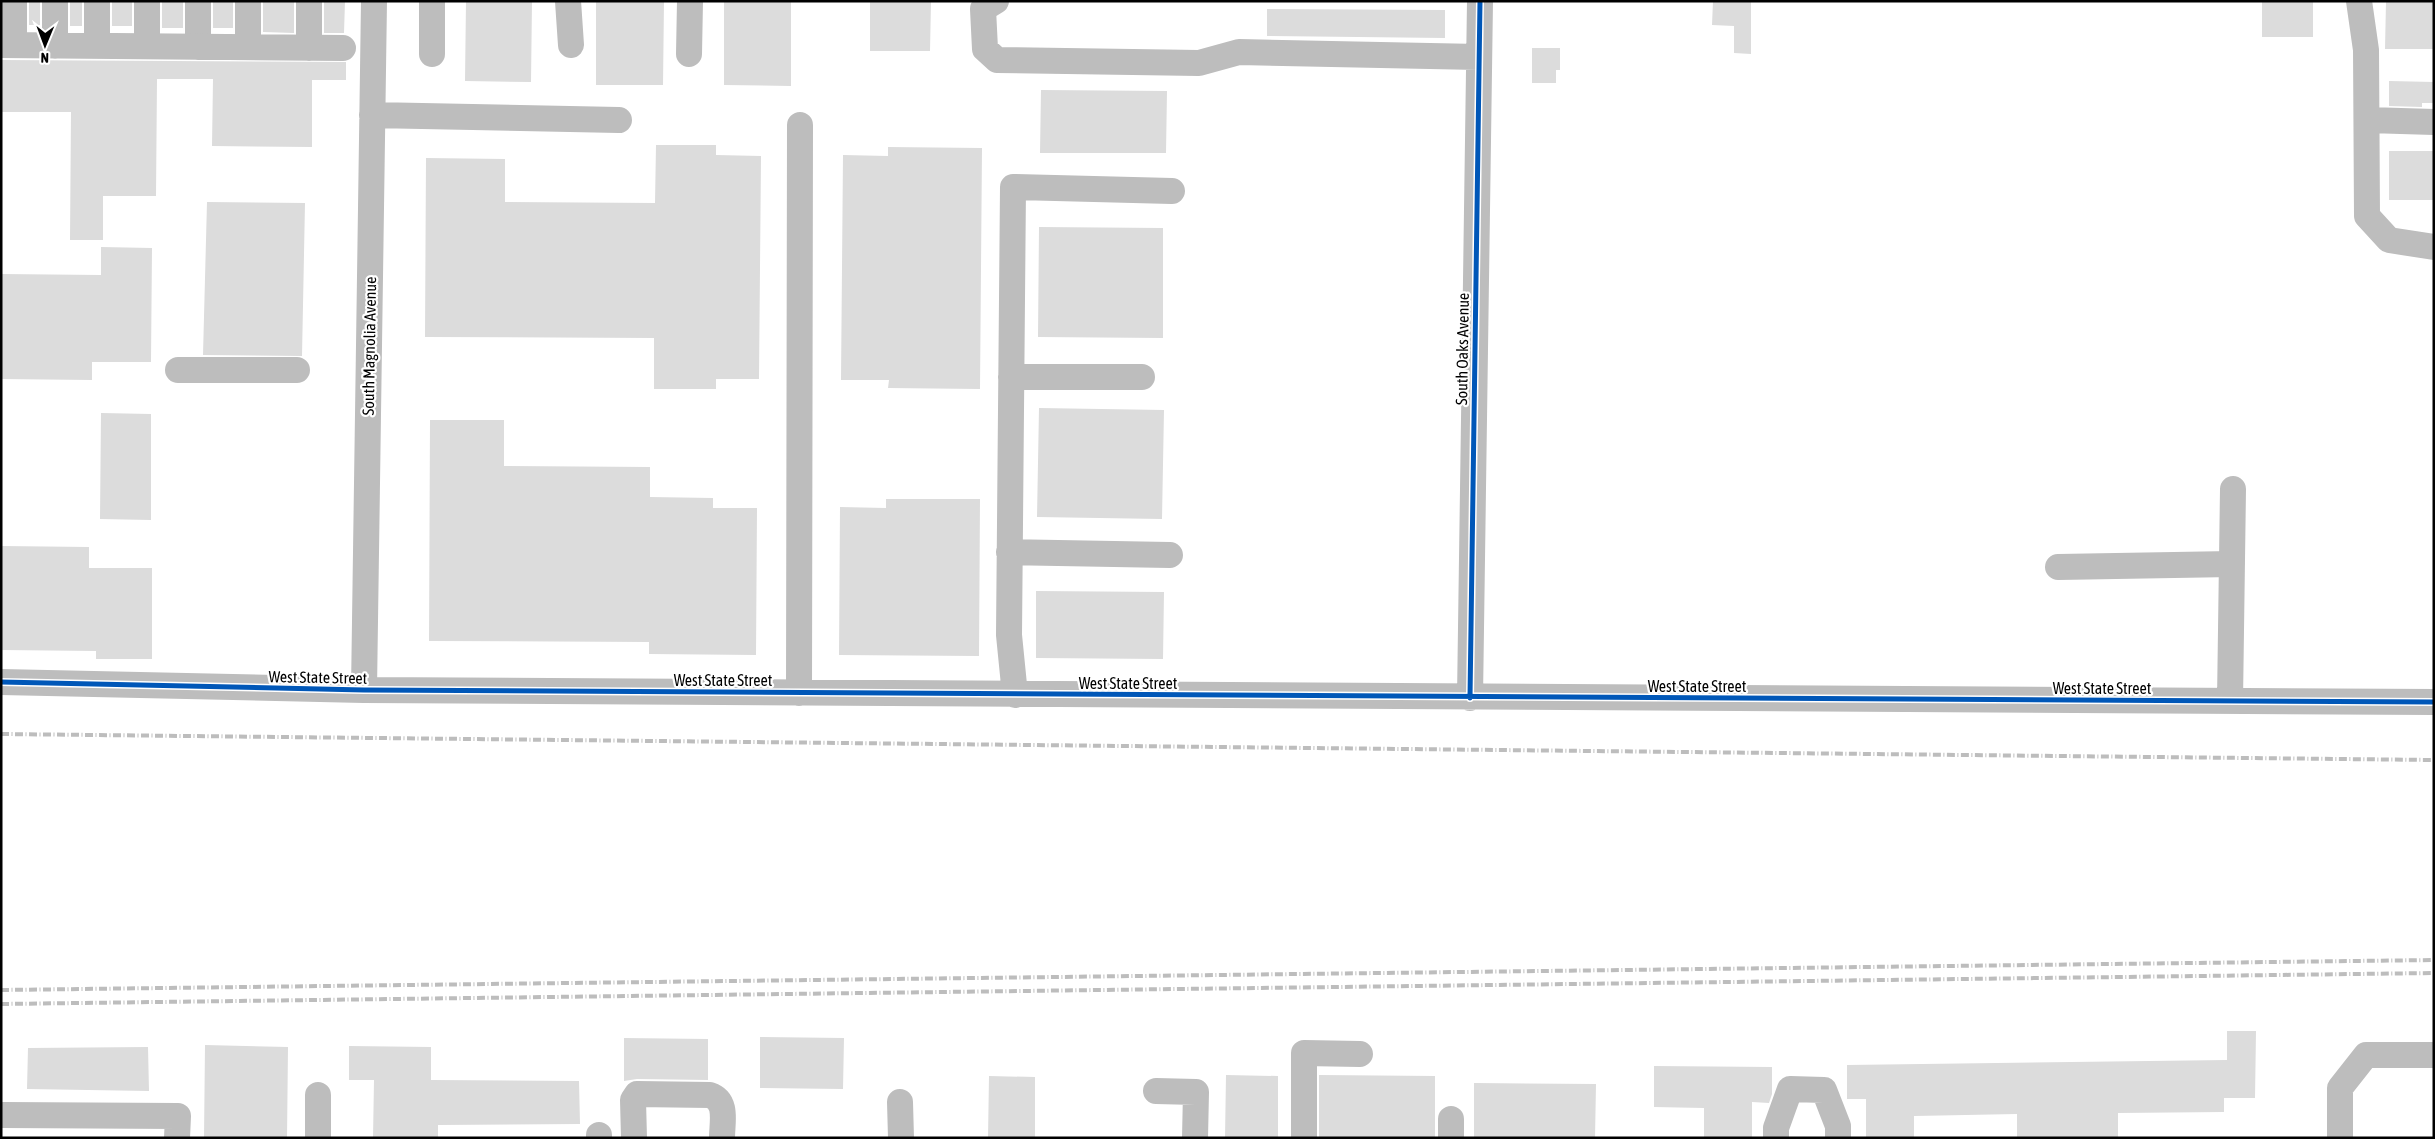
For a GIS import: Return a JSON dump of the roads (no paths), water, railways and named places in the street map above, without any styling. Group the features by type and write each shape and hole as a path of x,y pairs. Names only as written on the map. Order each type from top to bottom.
{"street":[{"path":"14,1 8,45 342,48"},
{"path":"55,46 56,1"},
{"path":"97,1 97,46"},
{"path":"147,1 147,46"},
{"path":"198,1 198,47"},
{"path":"248,1 248,47"},
{"path":"309,1 309,48"},
{"name":"South Magnolia Avenue","path":"364,690 374,1"},
{"path":"432,1 432,54"},
{"path":"568,1 571,45"},
{"path":"689,54 690,1"},
{"path":"996,1 984,9 984,49 997,60 1199,63 1238,52 1479,57"},
{"name":"South Oaks Avenue","path":"1470,698 1480,1"},
{"path":"2359,1 2366,50 2368,120 2367,216 2389,240 2434,247"},
{"path":"372,115 619,120"},
{"path":"2368,120 2434,122"},
{"path":"798,693 800,125"},
{"path":"1015,695 1009,635 1013,187 1172,191"},
{"path":"178,370 297,370"},
{"path":"1011,378 1142,377"},
{"path":"2230,701 2233,489"},
{"path":"1010,552 1170,555"},
{"path":"2058,567 2232,564"},
{"name":"West State Street","path":"1,682 364,690 1470,698 2434,702"},
{"path":"1304,1138 1304,1053 1360,1054"},
{"path":"2340,1138 2340,1088 2366,1055 2434,1055"},
{"path":"1776,1138 1776,1128 1790,1089 1824,1090 1838,1126 1838,1138"},
{"path":"1156,1092 1196,1092 1196,1138"},
{"path":"634,1138 633,1100 636,1094 710,1095 718,1097 722,1103 722,1138"},
{"path":"318,1095 318,1138"},
{"path":"900,1102 901,1138"},
{"path":"3,1119 178,1116 177,1138"}],"railway":[{"path":"1,734 2434,760"},
{"path":"1,990 2434,960"},
{"path":"1,1004 2434,973"}]}
